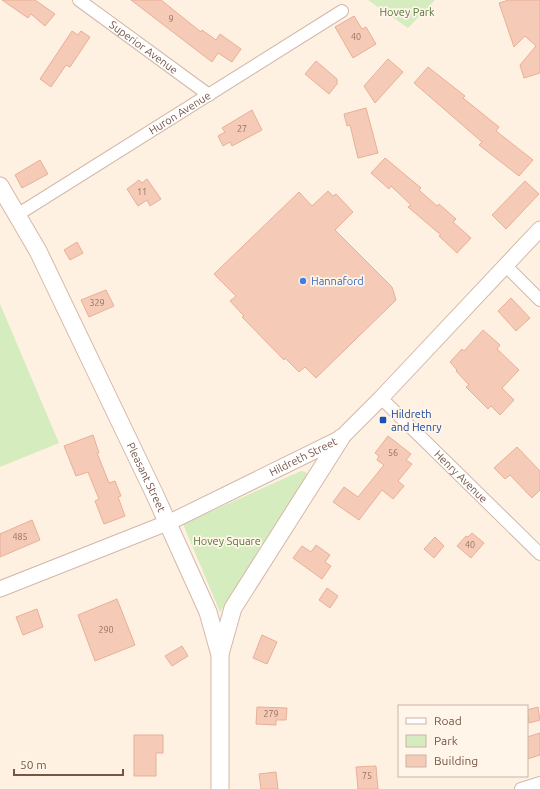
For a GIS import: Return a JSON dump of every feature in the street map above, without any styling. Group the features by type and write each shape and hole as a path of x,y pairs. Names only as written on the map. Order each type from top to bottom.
{"main road":[{"name":"Pleasant Street","path":"0,186 38,251 167,522 208,612 220,654 220,789"},
{"path":"220,654 233,608 341,438"}],"street":[{"name":"Superior Avenue","path":"79,0 209,95"},
{"name":"Huron Avenue","path":"17,215 342,12"},
{"name":"Hildreth Street","path":"0,589 167,522 341,438 381,398 540,229"},
{"path":"505,265 540,300"},
{"name":"Henry Avenue","path":"381,398 540,554"},
{"path":"521,789 540,783"}],"green space":[{"name":"Hovey Park","path":"368,0 435,0 408,28"},
{"path":"0,304 59,443 0,467"},
{"name":"Hovey Square","path":"301,471 306,472 308,478 220,612 183,524"}],"building":[{"path":"2,0 35,0 55,14 45,26 31,14 28,18"},
{"path":"131,0 161,0 201,32 202,30 216,40 220,34 241,49 232,62 218,53 212,62"},
{"path":"509,0 540,0 540,73 524,78 520,65 536,46 525,36 514,47 499,3"},
{"path":"354,16 362,29 366,27 376,44 353,58 335,27"},
{"path":"72,31 78,35 81,31 90,37 70,67 66,65 51,87 40,79"},
{"path":"388,59 403,72 375,103 364,86"},
{"path":"316,61 337,79 337,84 329,94 305,74"},
{"path":"428,67 465,96 463,98 499,127 496,131 533,160 519,176 479,145 482,142 414,83"},
{"path":"366,108 378,153 358,158 350,125 347,126 344,114"},
{"path":"252,110 262,130 232,146 230,142 223,146 218,136 225,132 222,128"},
{"path":"385,158 421,188 419,190 437,206 439,204 456,219 453,222 471,238 457,253 439,236 441,235 408,207 411,205 391,186 389,189 371,173"},
{"path":"40,160 48,174 22,188 15,175"},
{"path":"147,179 161,199 150,206 147,200 138,206 127,189 139,180 142,183"},
{"path":"525,181 539,194 506,229 492,215"},
{"name":"Hannaford","path":"328,191 333,196 336,194 353,212 335,230 392,287 396,300 316,378 305,367 299,372 285,358 284,360 242,317 244,316 230,301 236,296 214,274 299,192 312,206"},
{"path":"77,242 83,253 70,260 64,250"},
{"path":"106,290 114,306 89,317 81,300"},
{"path":"511,298 530,318 516,331 498,311"},
{"path":"483,330 500,345 497,349 519,370 502,388 514,400 500,415 491,406 488,409 466,387 469,385 450,362 462,349 464,351"},
{"path":"93,435 99,453 97,453 109,483 115,481 121,496 118,497 125,516 104,524 95,501 99,499 88,472 76,476 64,446"},
{"path":"388,436 411,454 406,460 412,464 398,481 404,486 393,499 382,490 359,520 333,502 344,487 358,497 384,465 377,460 379,456 375,453"},
{"path":"517,447 540,471 540,490 532,498 510,475 505,479 494,468"},
{"path":"32,520 40,540 0,557 0,534"},
{"path":"472,533 484,543 471,558 457,546 466,536 468,537"},
{"path":"435,537 444,546 434,558 424,549"},
{"path":"316,545 330,555 325,562 331,566 322,579 293,558 302,546 311,552"},
{"path":"327,588 338,596 330,608 319,600"},
{"path":"117,599 135,645 95,661 78,615"},
{"path":"37,609 43,627 23,635 16,617"},
{"path":"262,635 277,642 267,664 253,658"},
{"path":"182,646 188,656 172,666 165,656"},
{"path":"257,707 287,708 286,720 276,720 276,725 256,724"},
{"path":"538,707 540,720 529,723 528,710"},
{"path":"540,733 540,755 528,759 528,737"},
{"path":"134,735 163,735 163,753 156,753 156,776 134,776"},
{"path":"376,766 378,789 358,789 356,767"},
{"path":"276,772 278,789 261,789 259,774"}],"place":[{"name":"Hannaford","path":"303,281"},
{"name":"Hildreth and Henry","path":"383,420"}]}
